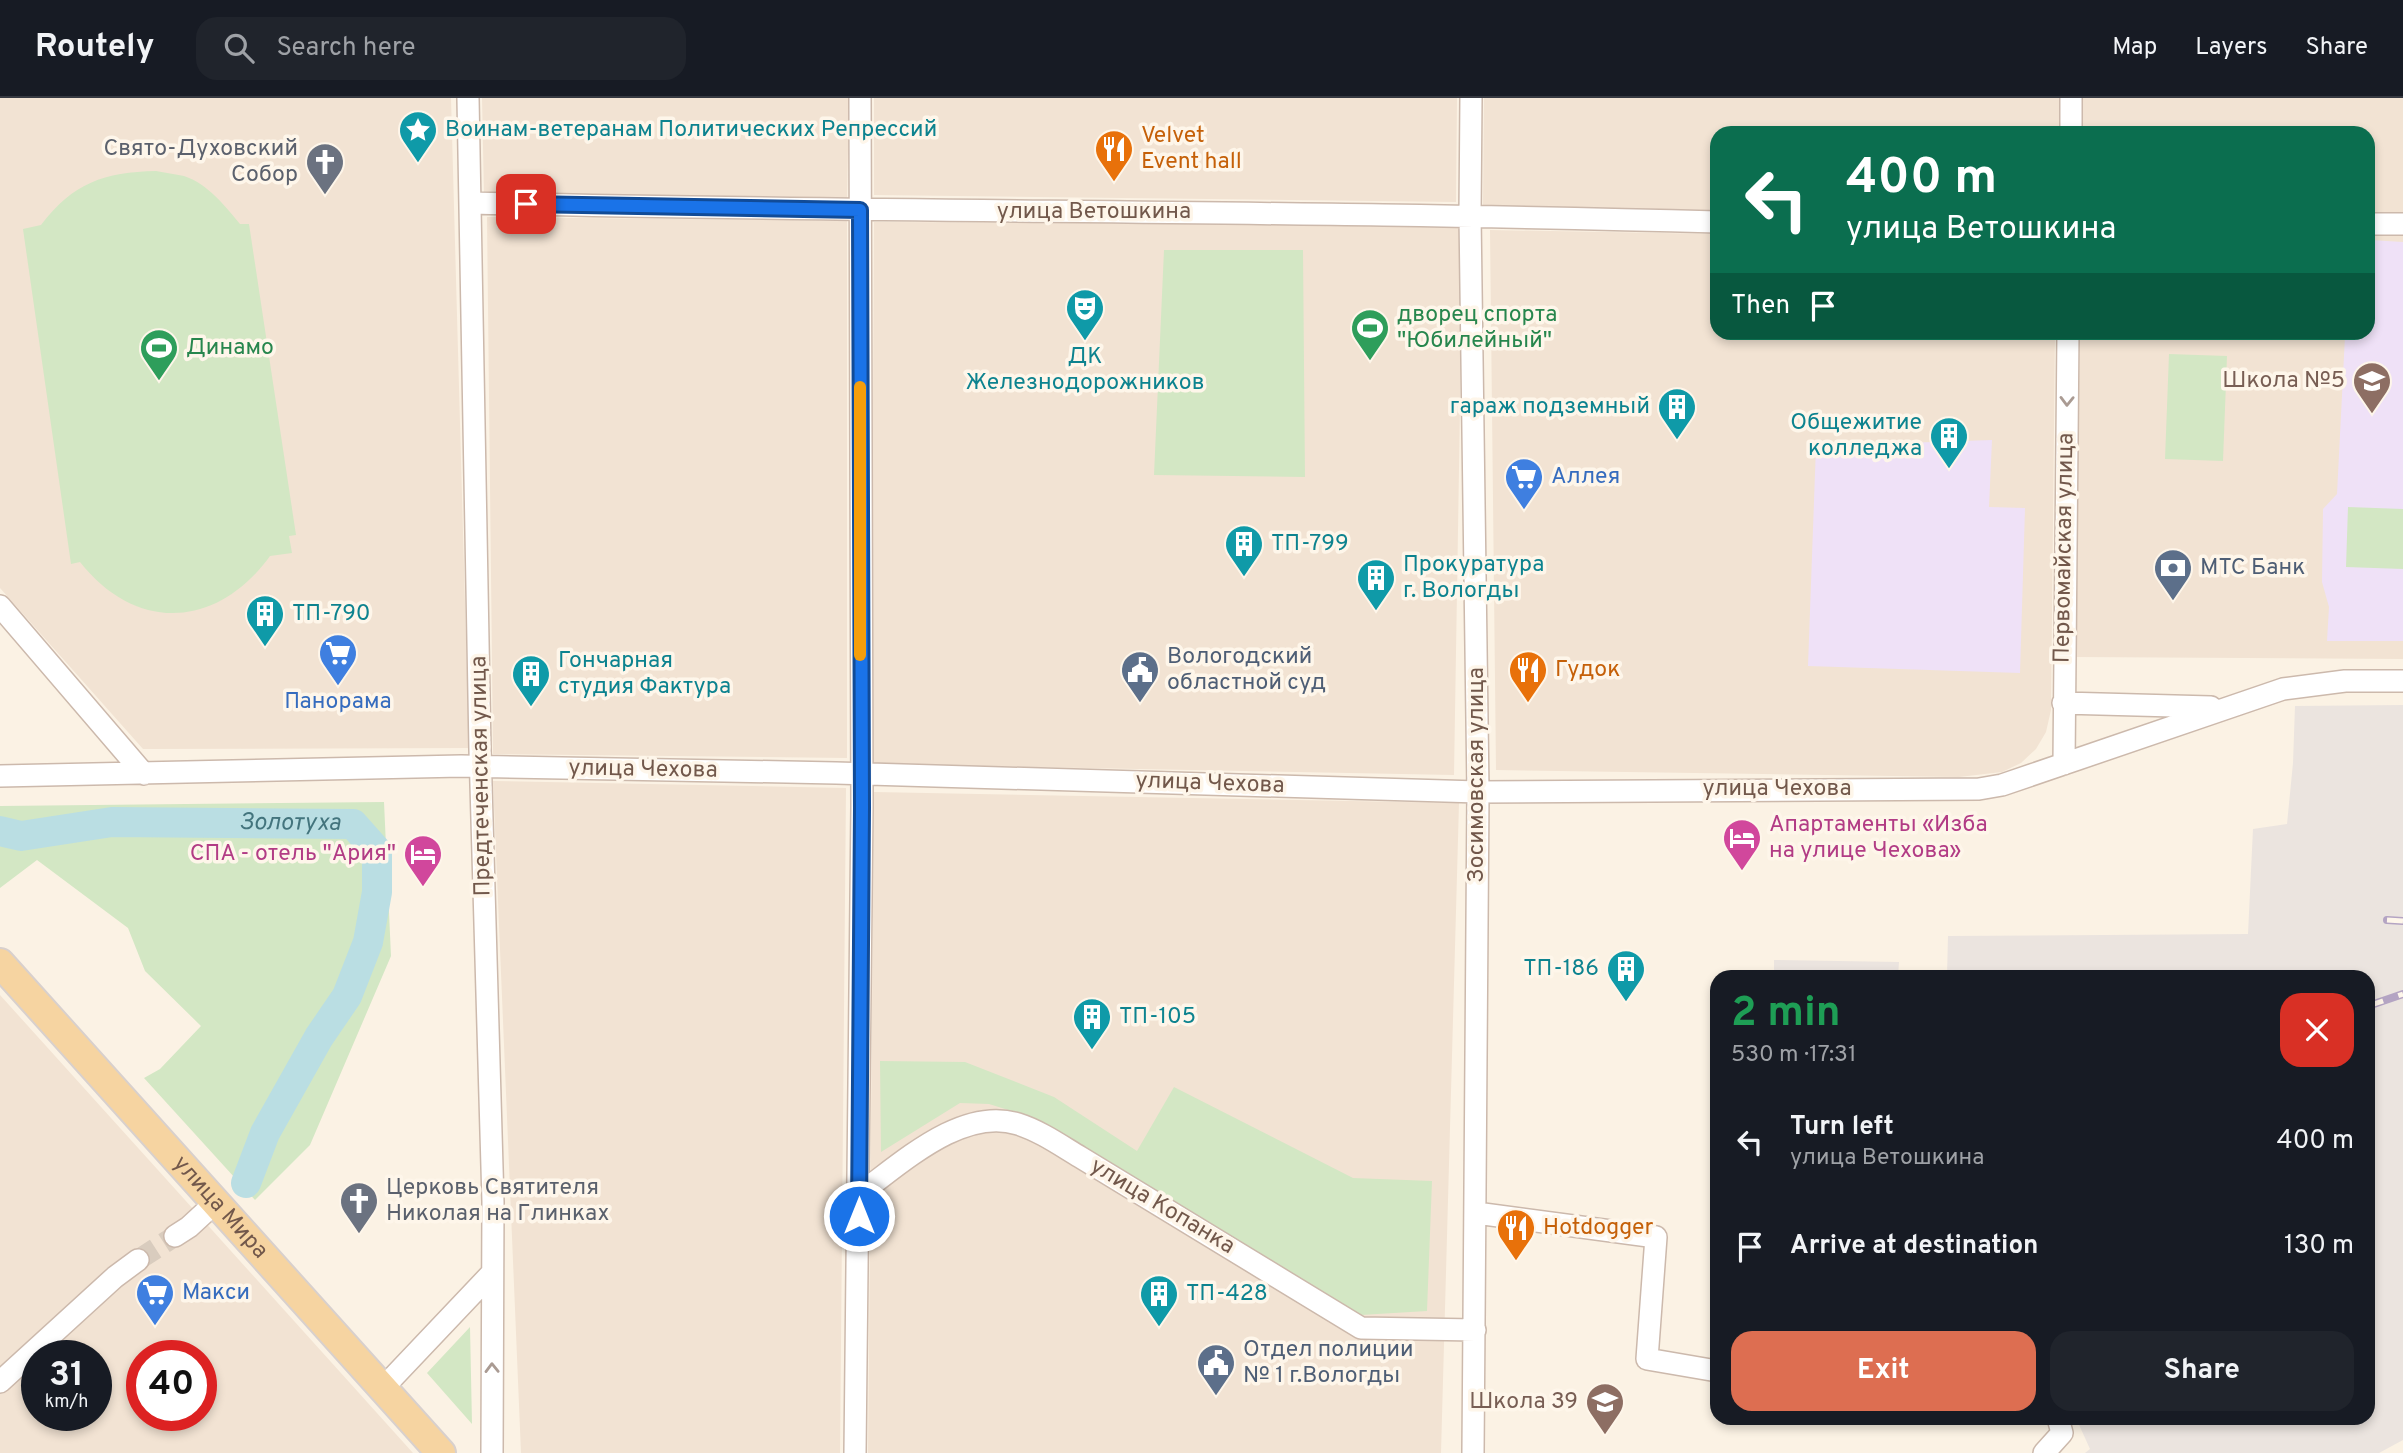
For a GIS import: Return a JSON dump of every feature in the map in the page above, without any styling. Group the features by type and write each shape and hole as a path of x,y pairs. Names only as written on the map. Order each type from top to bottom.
{"main road":[{"name":"улица Мира","path":"0,963 441,1453"}],"street":[{"name":"Предтеченская улица","path":"468,98 481,767 494,1202 492,1453"},
{"path":"855,1453 861,774 860,98"},
{"name":"Зосимовская улица","path":"1471,98 1470,215 1478,792 1473,1453"},
{"path":"2071,98 2071,126"},
{"name":"улица Ветошкина","path":"472,203 860,210 1470,215 1710,222"},
{"path":"2375,224 2403,224"},
{"name":"Первомайская улица","path":"2064,764 2068,340"},
{"path":"0,606 144,774"},
{"name":"улица Чехова","path":"0,776 481,767 861,774 1478,792 1979,789 2003,785 2283,689 2345,681 2403,681"},
{"path":"2063,704 2227,707"},
{"name":"улица Копанка","path":"859,1194 932,1142 961,1127 997,1120 1015,1123 1057,1143 1360,1328 1475,1330"},
{"path":"175,1236 215,1203"},
{"path":"1476,1213 1656,1237 1647,1359 1710,1370"},
{"path":"0,1382 116,1277 138,1261"},
{"path":"382,1389 492,1274"},
{"path":"2044,1453 2062,1433 2059,1425"}],"shaded area":[{"path":"0,98 451,98 469,748 143,749 0,588"},
{"path":"482,98 849,98 847,199 484,196"},
{"path":"874,98 1457,98 1456,202 874,195"},
{"path":"1484,98 2065,98 2064,126 1710,126 1710,213 1483,207"},
{"path":"2077,98 2403,98 2403,215 2375,215 2375,126 2077,126"},
{"path":"487,217 847,221 847,758 493,754"},
{"path":"874,222 1463,224 1454,775 871,764"},
{"path":"1490,230 1710,234 1710,340 2055,340 2051,710 2046,732 2036,749 2021,763 2002,772 1959,777 1496,770"},
{"path":"2375,233 2403,234 2403,659 2075,657 2080,340 2375,340"},
{"name":"Школа №5","path":"2375,240 2403,242 2403,641 2327,641 2329,607 2322,582 2323,509 2337,494 2345,340 2375,340"},
{"path":"1992,440 1989,507 2025,508 2020,673 1808,666 1816,446"},
{"path":"2403,705 2403,1440 2379,1453 2085,1453 2090,1449 2079,1425 2375,1425 2375,970 1947,970 1948,936 2248,934 2253,829 2287,824 2295,706"},
{"path":"493,781 846,788 840,1453 521,1453"},
{"path":"874,792 1459,803 1441,1453 868,1453"},
{"path":"1774,960 1899,962 1898,970 1774,970"},
{"path":"0,995 413,1453 0,1453"}],"green space":[{"name":"Динамо","path":"156,171 184,176 201,184 240,224 249,224 296,535 289,536 292,553 270,556 249,580 226,597 202,609 177,613 151,611 126,602 102,585 80,562 71,564 23,229 41,225 65,199 91,183 121,174"},
{"path":"1164,250 1303,250 1305,477 1154,475"},
{"path":"2169,354 2227,356 2223,461 2165,459"},
{"path":"2348,507 2403,509 2403,569 2346,567"},
{"path":"384,802 391,956 310,1145 255,1200 144,1078 160,1069 201,1026 145,971 128,928 37,860 0,888 0,806"},
{"path":"880,1061 965,1062 1054,1097 1137,1151 1174,1087 1353,1178 1432,1181 1427,1311 1361,1315 1037,1119 989,1104 960,1103 881,1152"},
{"path":"470,1327 472,1424 427,1373"}],"waterway":[{"name":"Золотуха","path":"0,831 21,836 112,822 353,824 377,851 377,892 368,942 347,996 319,1037 265,1133 246,1183"}],"tunnel":[{"path":"138,1260 175,1236"}],"railway":[{"path":"2387,920 2403,921"},
{"path":"2375,1004 2403,994"}],"slow traffic":[{"path":"860,387 860,655"}],"place":[{"name":"Воинам-ветеранам Политических Репрессий","path":"418,164"},
{"name":"Velvet Event hall","path":"1114,183"},
{"name":"Свято-Духовский Собор","path":"325,196"},
{"name":"ДК Железнодорожников","path":"1085,342"},
{"name":"дворец спорта \"Юбилейный\"","path":"1370,362"},
{"name":"Динамо","path":"159,382"},
{"name":"Школа №5","path":"2372,415"},
{"name":"гараж подземный","path":"1677,441"},
{"name":"Общежитие колледжа","path":"1949,470"},
{"name":"Аллея","path":"1524,511"},
{"name":"ТП-799","path":"1244,578"},
{"name":"МТС Банк","path":"2173,602"},
{"name":"Прокуратура г. Вологды","path":"1376,612"},
{"name":"ТП-790","path":"265,648"},
{"name":"Панорама","path":"338,687"},
{"name":"Вологодский областной суд","path":"1140,704"},
{"name":"Гудок","path":"1528,704"},
{"name":"Гончарная студия Фактура","path":"531,708"},
{"name":"Апартаменты «Изба на улице Чехова»","path":"1742,872"},
{"name":"СПА - отель \"Ария\"","path":"423,888"},
{"name":"ТП-186","path":"1626,1003"},
{"name":"ТП-105","path":"1092,1051"},
{"name":"Церковь Святителя Николая на Глинках","path":"359,1235"},
{"name":"Hotdogger","path":"1516,1262"},
{"name":"Макси","path":"155,1327"},
{"name":"ТП-428","path":"1159,1328"},
{"name":"Отдел полиции № 1 г.Вологды","path":"1216,1397"},
{"name":"Школа 39","path":"1605,1436"}],"route":[{"path":"526,204 860,210 862,807 859,1216"}]}
